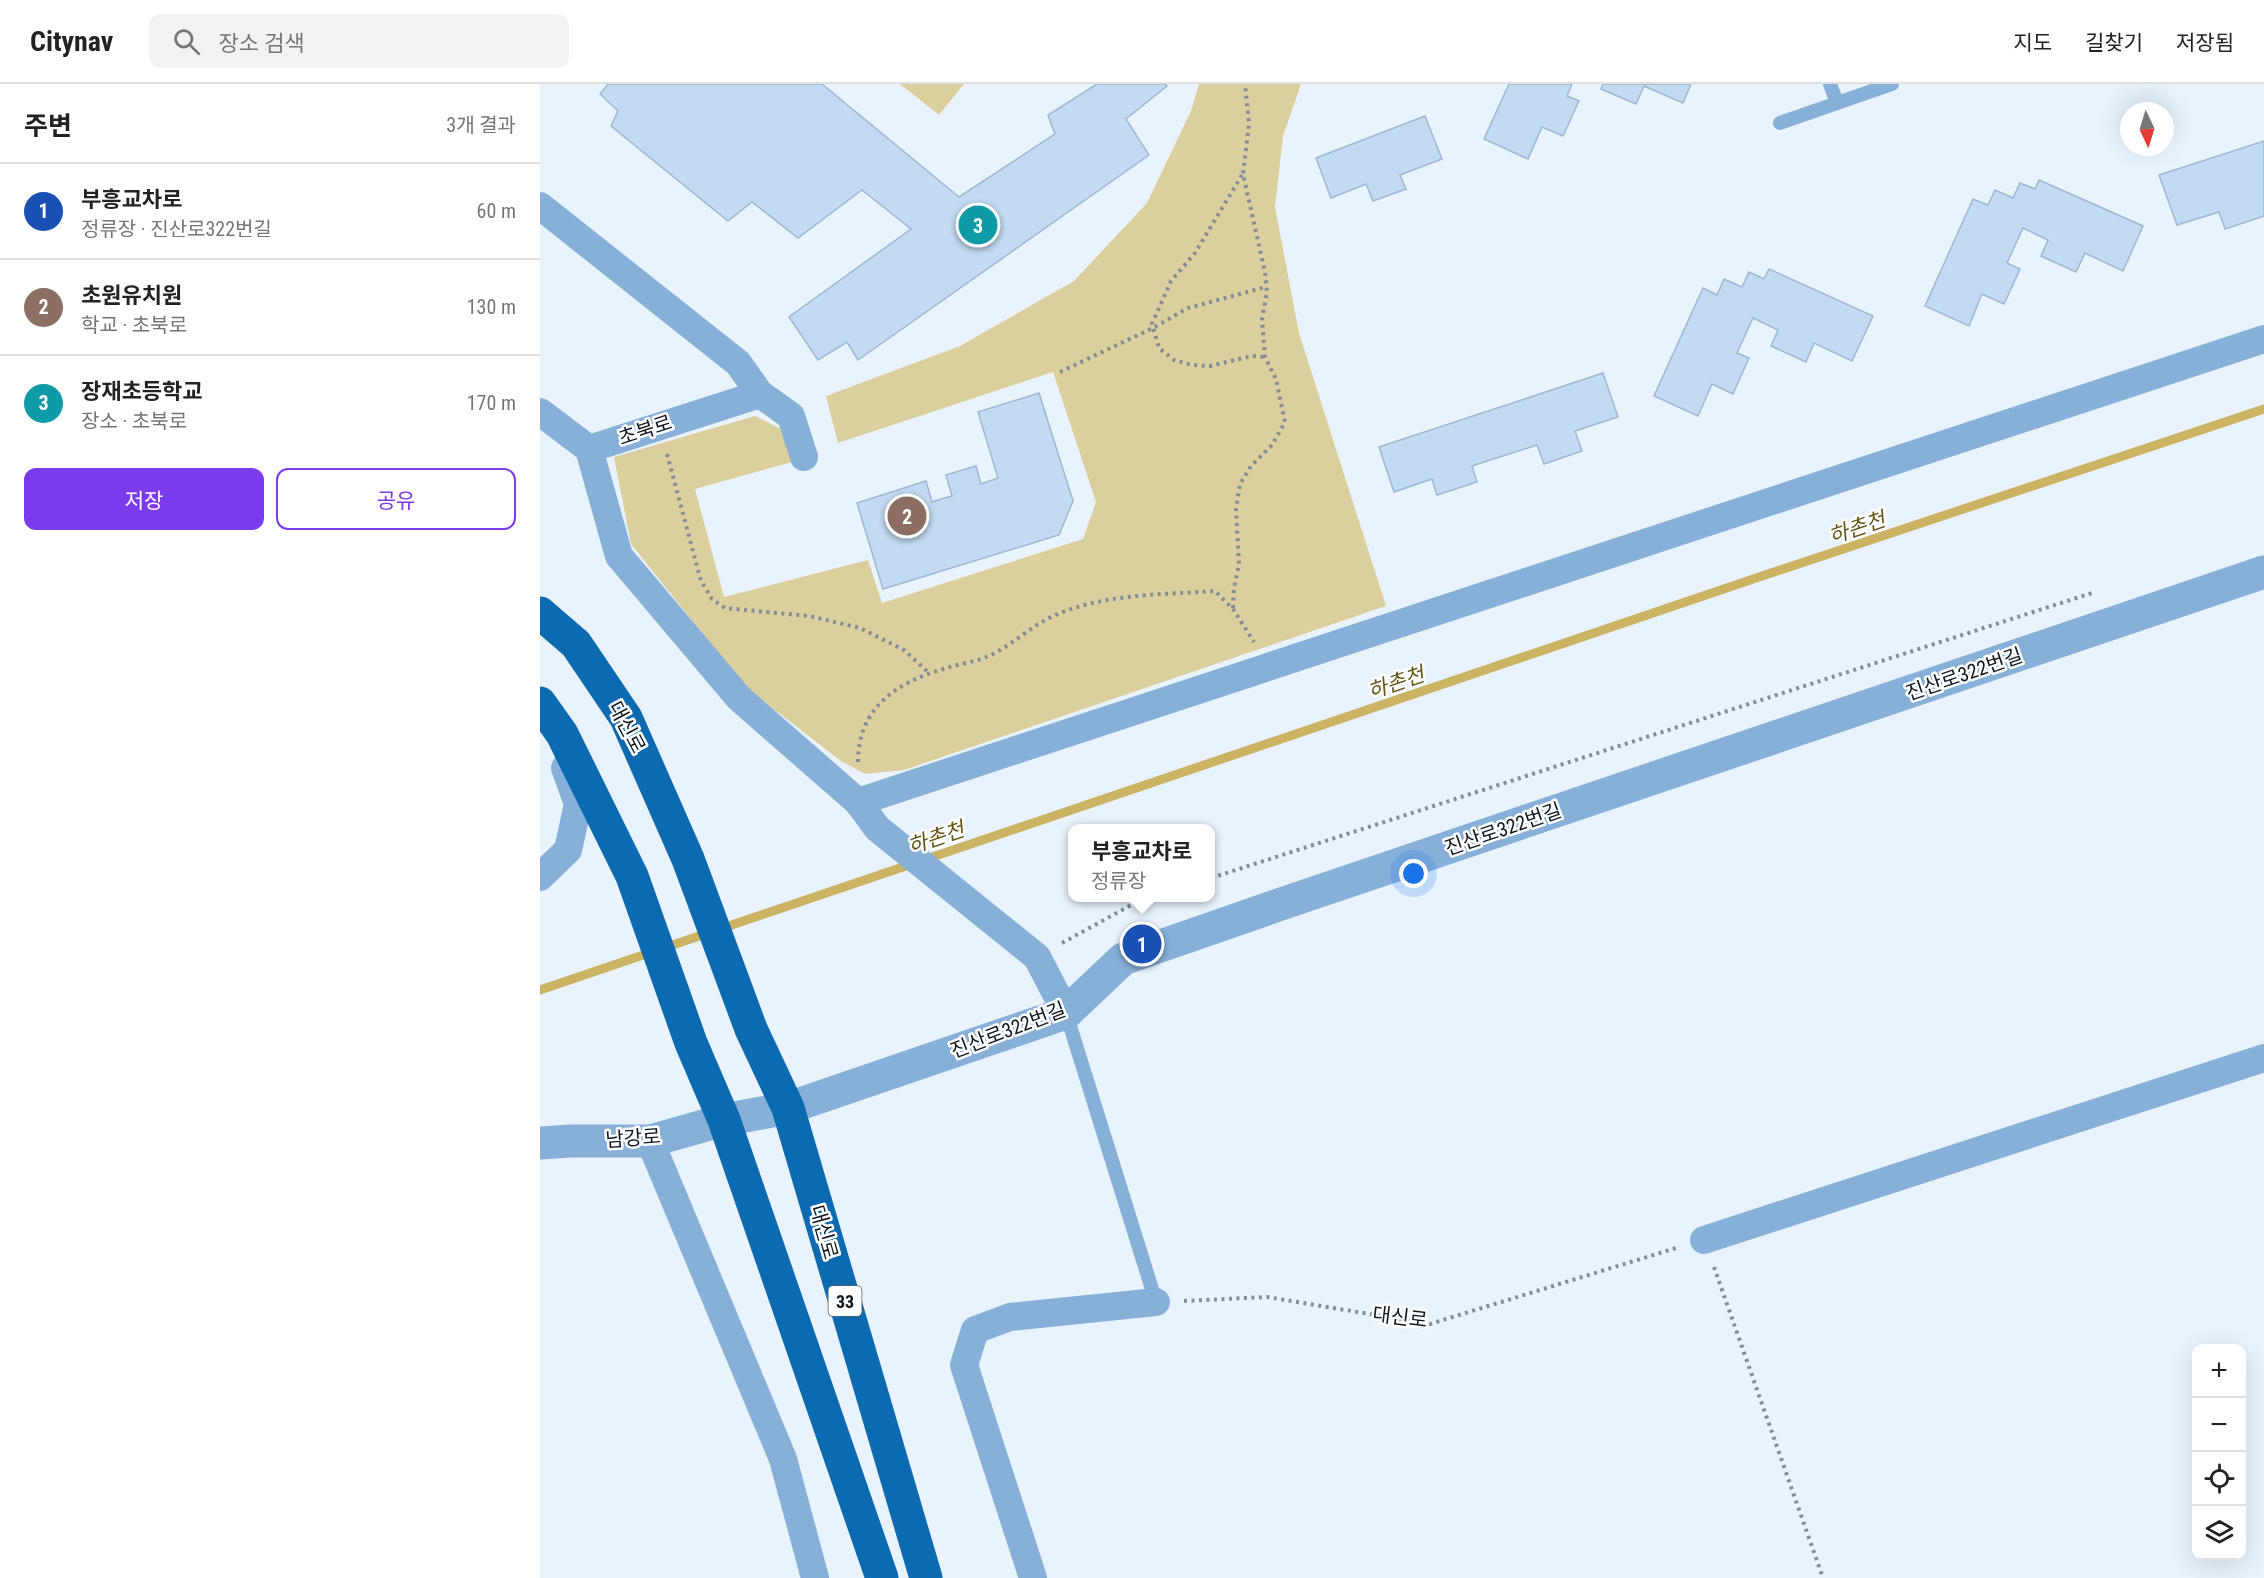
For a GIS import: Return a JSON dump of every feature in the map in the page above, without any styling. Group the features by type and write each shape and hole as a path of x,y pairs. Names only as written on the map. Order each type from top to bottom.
{"highway":[{"name":"대신로","path":"540,613 576,644 626,718 688,859 752,1029 788,1108 926,1578"},
{"path":"540,703 562,734 632,876 691,1043 724,1120 882,1578"}],"street":[{"path":"540,206 738,363 760,394 791,416 804,457"},
{"path":"858,802 2264,339"},
{"name":"초북로","path":"589,449 760,394"},
{"path":"540,412 589,449 619,556 739,698 858,802 877,828 1037,957 1066,1013"},
{"name":"진산로322번길","path":"724,1120 788,1108 1066,1013 1123,959 2264,572"},
{"path":"540,711 552,734 579,804 568,850 540,877"},
{"path":"1704,1240 2264,1058"},
{"name":"남강로","path":"540,1143 651,1141 724,1120"},
{"path":"651,1141 783,1459 815,1578"},
{"path":"1033,1578 964,1365 975,1329 1010,1317 1156,1302"}],"lane":[{"path":"1830,84 1837,103"},
{"path":"1780,123 1892,84"},
{"path":"1066,1013 1156,1302"}],"path":[{"path":"1233,609 1239,564 1236,509 1240,484 1251,466 1272,445 1285,422 1276,379 1265,357 1262,320 1266,287 1265,272 1243,174 1250,124 1245,84"},
{"path":"1243,174 1195,253 1171,281 1152,324 1159,348 1174,360 1192,365 1210,366 1252,356 1265,357"},
{"path":"1060,372 1153,328 1188,308 1266,287"},
{"path":"659,425 701,581 712,599 725,608 809,616 860,628 904,651 930,674"},
{"path":"1215,877 2106,589"},
{"path":"858,802 858,751 867,717 890,692 930,674 991,655 1049,618 1099,600 1215,591 1233,609 1270,668"},
{"path":"1037,957 1138,902"},
{"path":"1704,1240 1823,1578"},
{"name":"대신로","path":"1156,1302 1267,1297 1430,1324 1704,1240"}],"shaded area":[{"path":"900,84 964,84 939,115"},
{"path":"1199,84 1301,84 1283,136 1275,207 1299,333 1386,606 904,770 865,774 841,761 745,687 631,544 614,457 755,416 781,429 792,462 695,489 724,597 868,560 882,603 1083,539 1096,502 1053,372 838,443 826,396 960,346 1074,281 1147,203 1191,111"}],"building":[{"path":"608,84 822,84 959,197 1055,134 1048,115 1097,84 1165,84 1167,86 1126,119 1149,155 858,360 847,342 818,360 789,317 911,229 862,190 798,238 752,202 728,221 611,126 618,111 600,94"},
{"path":"1509,84 1572,84 1567,96 1579,101 1563,136 1542,127 1528,159 1484,139"},
{"path":"1603,84 1691,84 1683,103 1644,86 1636,104 1601,89"},
{"path":"1425,116 1442,159 1400,175 1406,189 1373,201 1366,184 1331,198 1316,158"},
{"path":"2264,141 2264,216 2225,229 2219,212 2177,225 2159,175"},
{"path":"2039,180 2143,226 2123,271 2085,253 2076,272 2041,256 2048,240 2023,228 2007,263 2020,269 2004,304 1982,294 1969,326 1925,306 1973,199 1988,205 1995,190 2013,198 2020,183 2035,189"},
{"path":"1769,269 1873,316 1852,361 1814,343 1806,362 1771,346 1778,330 1753,318 1737,353 1749,358 1733,394 1712,384 1698,416 1654,396 1703,288 1717,295 1724,279 1742,287 1749,272 1764,279"},
{"path":"1603,373 1618,417 1575,431 1582,451 1544,464 1537,445 1472,466 1477,482 1437,495 1432,479 1394,492 1379,447"},
{"path":"1039,393 1073,501 1059,535 883,589 857,503 926,481 932,502 952,496 946,475 976,466 981,484 998,478 978,412"}],"waterway":[{"name":"하촌천","path":"540,990 1765,575 2264,409"}],"place":[{"name":"장재초등학교","path":"978,225"},
{"name":"초원유치원","path":"907,516"},
{"name":"부흥교차로","path":"1142,944"}]}
